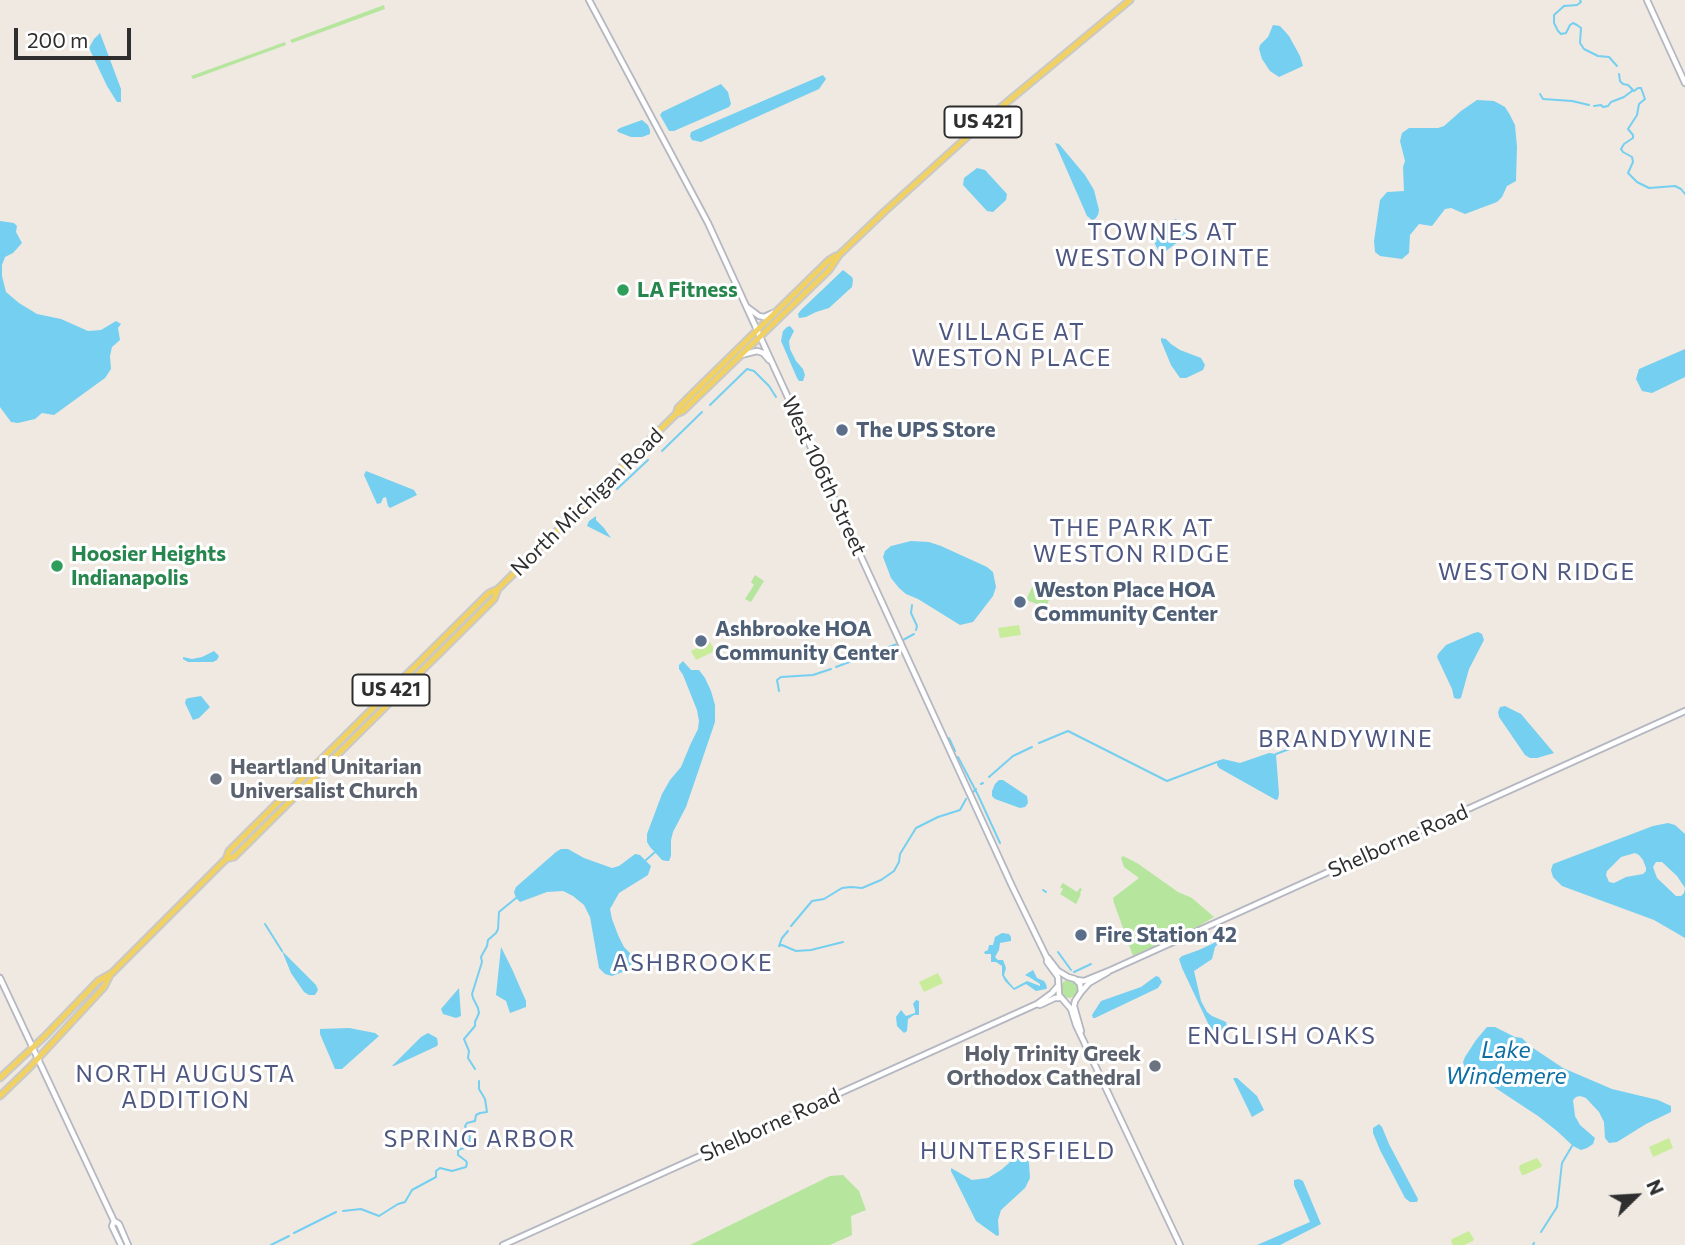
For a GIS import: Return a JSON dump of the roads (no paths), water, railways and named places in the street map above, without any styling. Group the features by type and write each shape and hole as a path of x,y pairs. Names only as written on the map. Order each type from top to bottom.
{"main road":[{"name":"North Michigan Road","path":"676,414 678,408 829,270 839,255 903,193 1130,0"},
{"name":"North Michigan Road","path":"32,1048 98,981 112,973 226,859 229,851 489,593 498,589 676,414 683,411 740,355 777,311 829,260 839,255"},
{"name":"North Michigan Road","path":"37,1058 104,988 112,973"},
{"name":"US 421","path":"0,1078 32,1048"},
{"name":"US 421","path":"0,1096 37,1058"}],"street":[{"name":"West 106th Street","path":"589,0 699,206 1047,962 1059,979 1058,985"},
{"path":"1647,0 1685,83"},
{"path":"745,305 764,317 777,311"},
{"path":"740,355 760,351 772,363"},
{"name":"Shelborne Road","path":"1077,980 1083,981 1111,970 1685,711"},
{"name":"West 106th Street","path":"1047,958 1068,977"},
{"name":"Shelborne Road","path":"1081,992 1089,983 1111,970"},
{"path":"1082,1036 1074,1006 1081,986 1077,980 1068,977 1062,979 1058,985 1058,993 1071,1009 1082,1036 1180,1245"},
{"path":"0,978 114,1221 128,1245"},
{"name":"Shelborne Road","path":"1037,1004 1058,985"},
{"name":"Shelborne Road","path":"503,1245 1037,1004 1055,998 1063,999"},
{"path":"1063,999 1077,999"},
{"path":"114,1221 112,1226 121,1245"}],"water":[{"path":"1273,25 1280,26 1289,36 1303,66 1279,77 1270,71 1259,49"},
{"path":"100,33 121,89 121,102 117,102 107,86 89,48"},
{"path":"823,75 826,79 819,89 701,142 692,140 690,136 691,132"},
{"path":"721,84 728,92 731,104 729,107 669,131 660,115 662,112"},
{"path":"1477,100 1494,101 1505,107 1515,125 1516,181 1507,186 1497,202 1465,214 1451,208 1445,209 1432,226 1419,224 1410,235 1409,253 1402,259 1380,256 1375,252 1374,241 1380,200 1387,192 1404,191 1405,161 1400,141 1402,133 1409,128 1444,126"},
{"path":"642,120 648,125 650,134 631,137 617,130 620,128"},
{"path":"1055,143 1059,144 1085,175 1094,190 1099,210 1095,219 1087,216"},
{"path":"977,168 985,170 1007,194 1006,200 993,212 987,211 963,185 964,178"},
{"path":"1176,219 1181,226 1194,224 1196,233 1166,251 1159,252 1151,231"},
{"path":"0,221 17,226 16,232 22,243 5,257 2,265 6,292 37,314 61,319 88,331 101,330 116,321 121,324 118,328 120,340 112,347 111,369 105,378 54,415 42,413 35,419 18,423 11,422 0,407"},
{"path":"843,270 852,277 852,287 829,308 799,318 801,310"},
{"path":"790,326 794,331 789,341 790,349 803,369 803,381 797,378 781,341 783,331"},
{"path":"1161,338 1180,350 1201,358 1205,365 1203,370 1180,378 1171,365"},
{"path":"1685,349 1685,377 1652,393 1642,391 1636,379 1639,369"},
{"path":"366,471 414,490 417,495 390,508 386,497 377,504 364,475"},
{"path":"596,516 596,520 611,538 587,526"},
{"path":"911,541 941,546 993,572 996,587 993,596 973,622 960,625 906,594 891,578 883,557 885,551 891,546"},
{"path":"1478,632 1484,640 1469,669 1461,698 1454,698 1438,654 1446,645"},
{"path":"214,651 219,656 213,662 188,662 183,659 202,657"},
{"path":"683,661 691,670 699,670 705,678 715,705 715,722 686,807 673,832 671,856 669,861 666,861 650,847 647,834 662,794 681,767 698,729 697,710 679,669"},
{"path":"201,696 210,707 193,720 185,703 186,699"},
{"path":"1505,706 1521,714 1554,753 1537,758 1525,755 1499,717 1500,707"},
{"path":"1269,753 1276,754 1279,794 1276,800 1217,765 1217,761 1223,759 1240,763"},
{"path":"999,780 1027,796 1028,803 1025,807 1020,808 992,796"},
{"path":"1668,823 1675,825 1685,834 1685,888 1685,938 1654,920 1562,886 1553,877 1551,870 1553,864 1653,826","holes":["1635,853 1646,868 1643,874 1626,877 1614,883 1609,882 1607,871 1621,857","1656,862 1662,862 1677,876 1685,888 1684,893 1676,896 1657,878 1653,867"]},
{"path":"561,849 568,849 612,868 635,854 640,855 651,866 648,875 619,893 610,909 618,935 633,956 633,968 612,976 599,968 590,917 584,905 573,896 563,891 547,892 520,902 516,898 516,887"},
{"path":"1002,933 1009,934 1011,941 1000,943 995,957 1003,960 1006,968 1004,975 1008,981 1014,988 1027,981 1040,986 1025,975 1033,970 1037,978 1044,981 1046,989 1036,991 1026,984 1014,990 1005,981 1002,966 991,962 991,954 984,952 989,945 993,945 995,937"},
{"path":"1216,942 1218,944 1212,959 1194,971 1201,1001 1207,1012 1226,1022 1227,1026 1220,1038 1213,1034 1179,959"},
{"path":"501,947 526,1001 526,1007 510,1013 506,1001 496,995"},
{"path":"282,951 316,985 318,990 315,995 304,992 291,973"},
{"path":"1156,976 1162,982 1158,988 1093,1018 1092,1015 1101,1001 1141,987"},
{"path":"459,988 461,1016 456,1018 443,1014 441,1009"},
{"path":"916,1000 919,1001 919,1015 908,1019 907,1031 904,1033 897,1026 896,1017 901,1010 906,1016 915,1013 913,1004"},
{"name":"Lake Windemere","path":"1487,1027 1495,1027 1522,1038 1563,1068 1612,1089 1658,1100 1671,1106 1671,1112 1617,1142 1609,1143 1605,1138 1604,1122 1599,1112 1586,1098 1576,1097 1573,1100 1575,1116 1580,1125 1595,1138 1593,1144 1581,1150 1538,1116 1491,1085 1467,1074 1463,1062 1465,1057"},
{"path":"349,1028 379,1036 342,1069 335,1069 320,1029"},
{"path":"428,1033 437,1038 437,1046 392,1066 421,1037"},
{"path":"1233,1078 1237,1078 1257,1096 1264,1110 1252,1117"},
{"path":"1379,1124 1418,1199 1417,1202 1410,1202 1405,1198 1380,1150 1373,1133 1373,1128"},
{"path":"1015,1142 1021,1146 1029,1163 1030,1178 1025,1188 1001,1210 997,1236 976,1221 951,1168 972,1180 988,1178 1009,1163 1013,1157"},
{"path":"1294,1180 1303,1181 1321,1224 1280,1245 1257,1245 1310,1222 1294,1185"}],"waterway":[{"path":"1580,0 1577,5 1564,6 1554,15 1558,31 1561,34 1566,33 1570,25 1577,25 1581,28 1580,43 1584,49 1598,56 1609,57 1617,66"},
{"path":"1619,74 1623,84 1634,91 1641,88 1645,99 1639,104 1637,115 1628,129 1633,138 1621,149 1632,157 1633,162 1628,173 1649,188 1675,186 1685,194"},
{"path":"1594,106 1608,106 1632,90"},
{"path":"1540,94 1543,99 1589,105"},
{"path":"710,405 747,369 754,371 776,397"},
{"path":"662,451 702,412"},
{"path":"617,489 648,460"},
{"path":"912,605 911,613 916,630"},
{"path":"903,640 914,634"},
{"path":"836,667 897,644"},
{"path":"779,691 777,680 781,677 813,675 831,669"},
{"path":"1039,743 1068,731 1167,781 1217,762"},
{"path":"949,738 955,751"},
{"path":"1276,754 1313,740"},
{"path":"989,777 1013,756 1032,747"},
{"path":"958,757 1000,843"},
{"path":"973,792 976,789"},
{"path":"791,926 812,901 824,899 842,888 862,888 894,871 900,854 916,828 960,810 966,799"},
{"path":"646,860 655,852"},
{"path":"475,1069 468,1058 469,1051 464,1039 475,1026 479,1013 472,994 482,962 481,957 488,940 498,929 499,912 516,898"},
{"path":"265,924 282,951"},
{"path":"788,931 779,946 796,951 843,942"},
{"path":"1058,952 1071,970"},
{"path":"1074,972 1091,964"},
{"path":"343,1211 361,1209 379,1216 405,1202 412,1190 436,1177 436,1171 440,1168 452,1171 466,1167 466,1161 458,1155 458,1150 469,1144 470,1137 465,1126 475,1121 476,1115 487,1112 479,1081"},
{"path":"1541,1232 1557,1207 1562,1163 1572,1146"},
{"path":"294,1233 336,1212"},
{"path":"271,1245 289,1236"}],"place":[{"name":"LA Fitness","path":"623,290"},
{"name":"The UPS Store","path":"842,430"},
{"name":"Hoosier Heights Indianapolis","path":"57,566"},
{"name":"Weston Place HOA Community Center","path":"1020,602"},
{"name":"Ashbrooke HOA Community Center","path":"701,641"},
{"name":"Heartland Unitarian Universalist Church","path":"216,779"},
{"name":"Fire Station 42","path":"1081,935"},
{"name":"Holy Trinity Greek Orthodox Cathedral","path":"1155,1066"}],"district":[{"name":"TOWNES AT WESTON POINTE","path":"1163,245"},
{"name":"VILLAGE AT WESTON PLACE","path":"1012,345"},
{"name":"THE PARK AT WESTON RIDGE","path":"1132,541"},
{"name":"WESTON RIDGE","path":"1537,572"},
{"name":"BRANDYWINE","path":"1346,739"},
{"name":"ASHBROOKE","path":"693,963"},
{"name":"ENGLISH OAKS","path":"1282,1036"},
{"name":"NORTH AUGUSTA ADDITION","path":"186,1087"},
{"name":"SPRING ARBOR","path":"480,1139"},
{"name":"HUNTERSFIELD","path":"1018,1151"}]}
